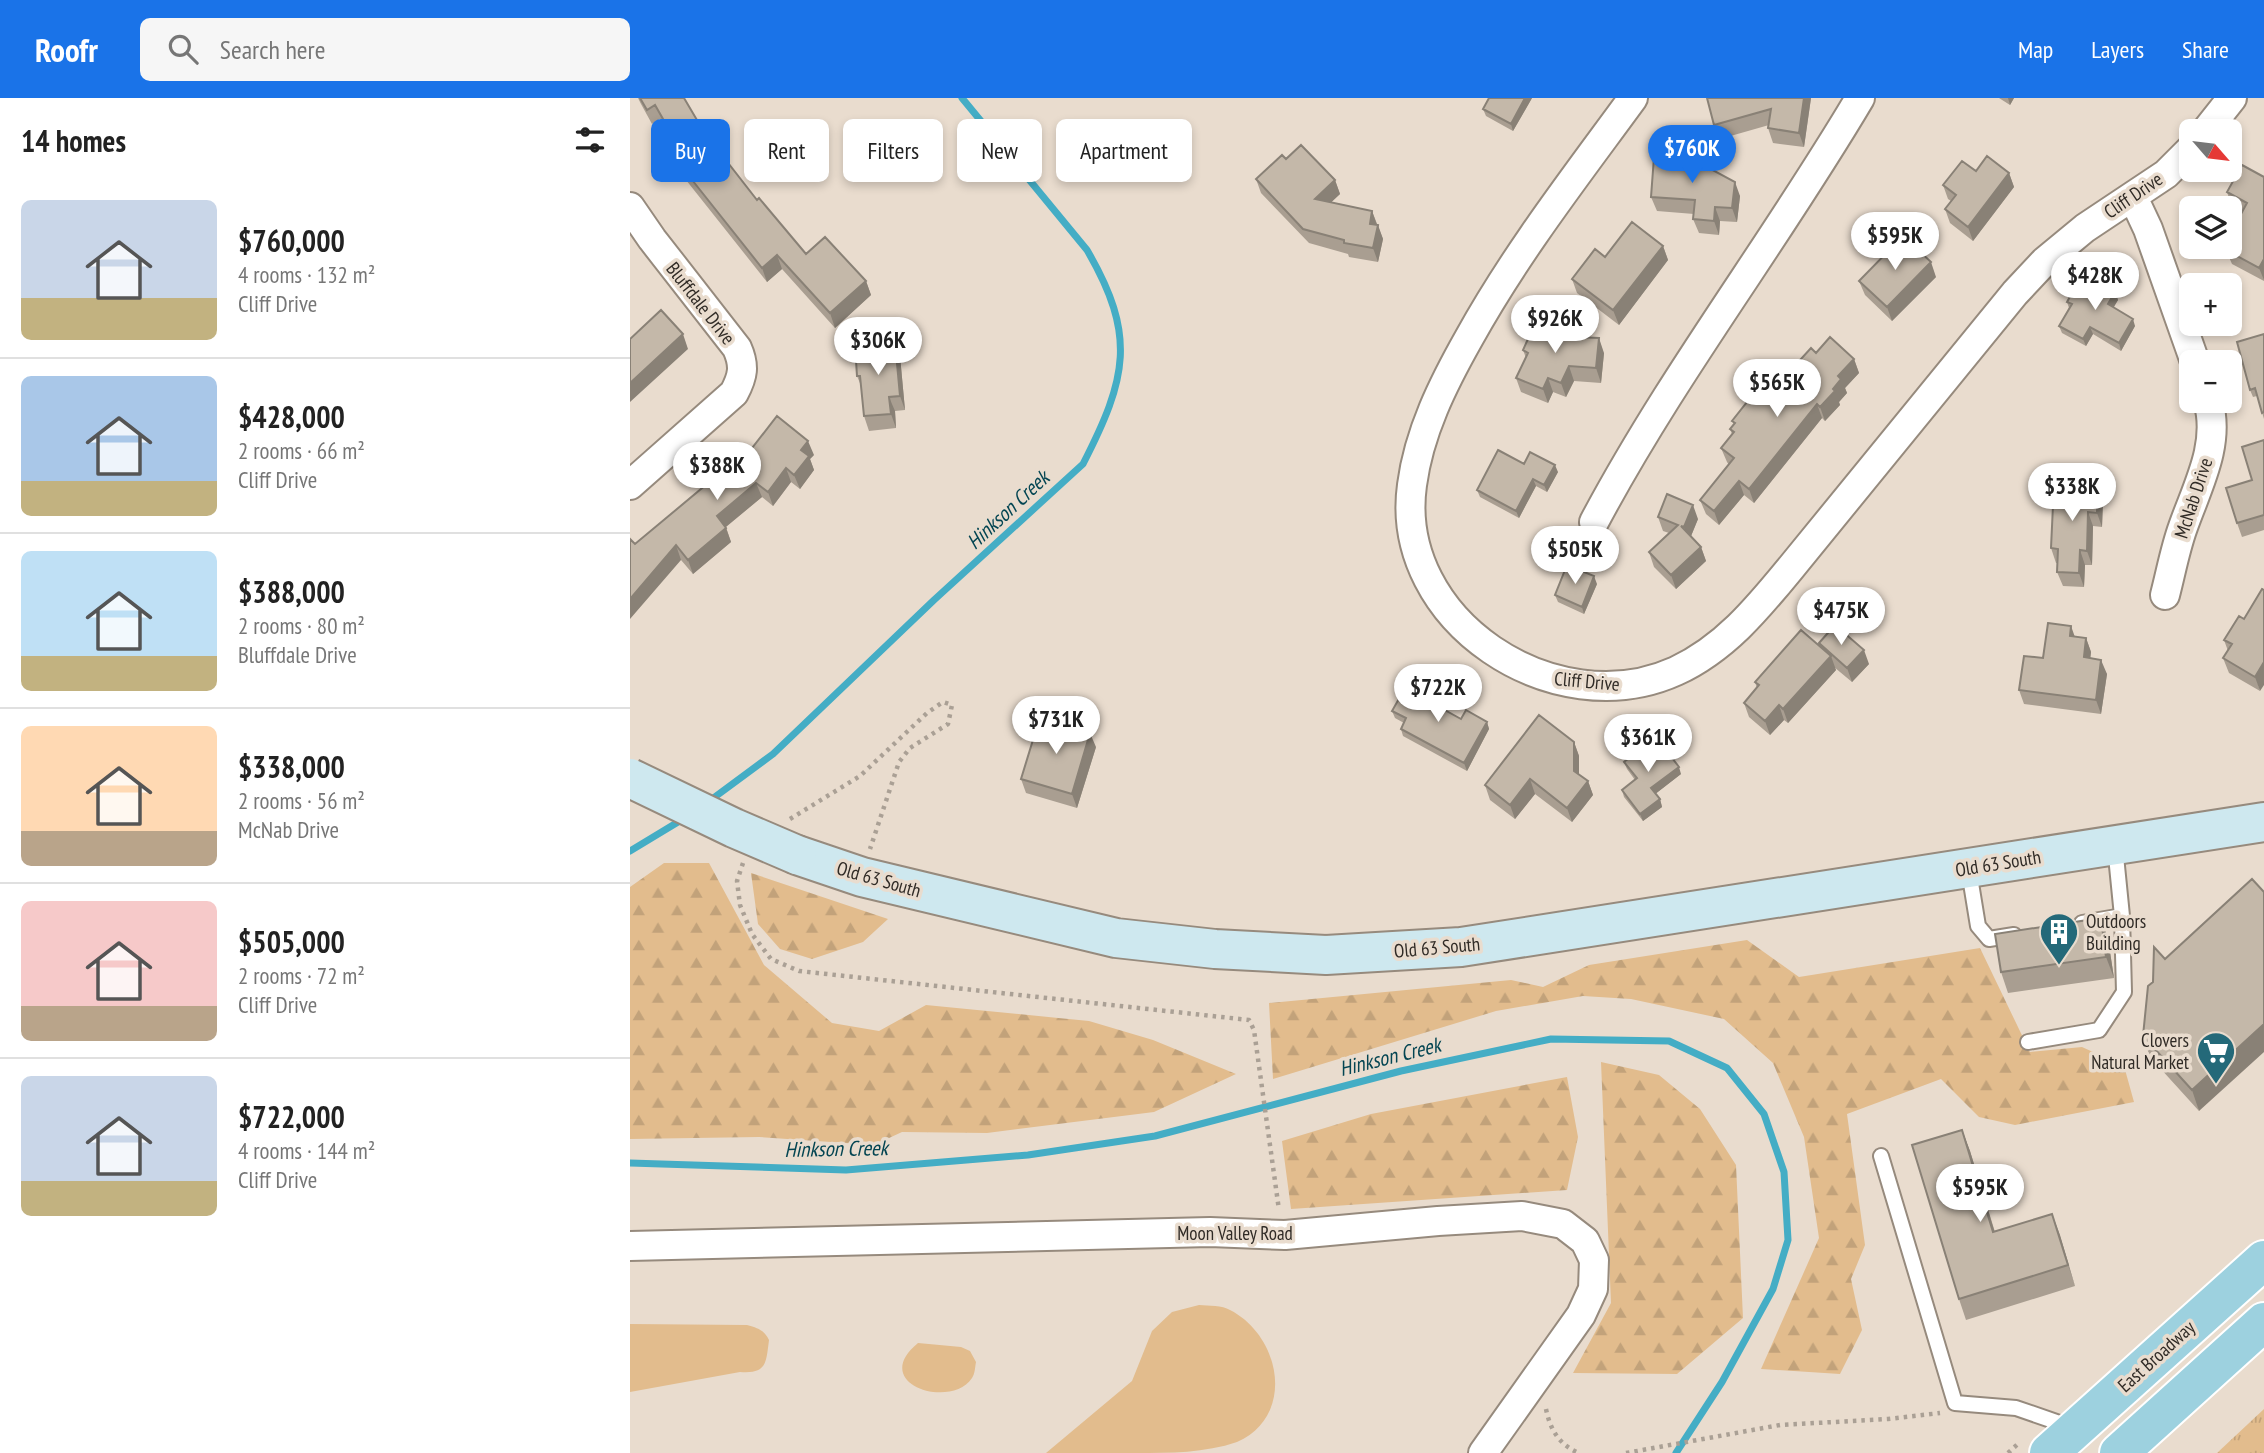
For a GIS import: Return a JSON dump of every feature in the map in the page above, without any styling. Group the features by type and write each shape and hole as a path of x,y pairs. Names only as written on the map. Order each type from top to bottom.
{"main road":[{"name":"Old 63 South","path":"630,778 797,855 862,877 1116,938 1215,949 1326,955 1461,947 2264,822"},
{"name":"East Broadway","path":"2071,1445 2259,1305"},
{"name":"East Broadway","path":"2119,1453 2259,1305"}],"street":[{"name":"Cliff Drive","path":"1633,98 1493,294 1454,365 1426,426 1416,459 1412,488 1410,516 1414,543 1432,587 1447,608 1477,639 1501,657 1539,675 1572,683 1610,686 1653,680 1676,671 1731,635 1790,570 1899,433 2015,293 2045,261 2075,236 2166,174 2179,161"},
{"path":"1594,522 1667,399 1860,98"},
{"path":"2215,119 2232,98"},
{"path":"2133,197 2191,350"},
{"name":"Bluffdale Drive","path":"630,207 737,348 743,370 734,393 630,485"},
{"name":"McNab Drive","path":"2165,595 2182,530 2209,456 2212,430 2210,413"},
{"name":"Moon Valley Road","path":"630,1246 1210,1232 1285,1235 1522,1216 1563,1224 1585,1241 1594,1260 1593,1289 1581,1315 1483,1453"}],"lane":[{"path":"2028,1042 2099,1030 2124,992 2122,916 2115,845"},
{"path":"1968,868 1978,926 1989,939 2029,932"},
{"path":"2069,925 2122,916"},
{"path":"1881,1156 1955,1403 2015,1408 2071,1445"}],"path":[{"path":"1254,1030 1280,1216"},
{"path":"1626,1453 1780,1425 1940,1413 1955,1403"},
{"path":"1545,1405 1549,1426 1566,1448 1579,1453"}],"green space":[{"path":"664,863 709,863 764,965 832,1023 879,1031 926,1005 1089,1021 1153,1040 1236,1074 1154,1112 987,1133 902,1132 874,1145 759,1137 630,1139 630,887"},
{"path":"751,873 888,919 863,942 812,959 780,949 758,924"},
{"path":"1747,940 1799,977 1980,948 2030,1052 2082,1047 2124,1066 2134,1102 2015,1125 1979,1117 1941,1079 1847,1114 1865,1245 1851,1279 1862,1330 1840,1374 1761,1369 1819,1238 1804,1137 1773,1063 1724,1019 1631,999 1583,996 1496,1011 1273,1079 1269,1003 1511,980 1543,987 1589,965"},
{"path":"1601,1062 1659,1075 1700,1109 1736,1165 1743,1318 1677,1374 1573,1373 1611,1303"},
{"path":"1567,1077 1578,1137 1567,1190 1291,1209 1282,1141 1371,1114"},
{"path":"1199,1305 1227,1308 1247,1322 1261,1338 1270,1356 1275,1376 1274,1396 1268,1414 1256,1430 1237,1442 1200,1450 1162,1453 1046,1453 1132,1381 1152,1331 1172,1312"},
{"path":"630,1324 747,1325 760,1330 769,1340 766,1361 755,1371 630,1392"},
{"path":"918,1343 961,1347 970,1351 976,1362 972,1378 962,1387 948,1392 918,1388 908,1381 902,1370 905,1358"},
{"path":"2264,1409 2264,1453 2217,1453"}],"building":[{"path":"640,98 684,98 696,119 663,119 655,105 647,110"},
{"path":"1489,98 1525,98 1511,124 1483,109"},
{"path":"1707,98 1804,98 1799,133 1768,128 1771,109 1714,125"},
{"path":"1301,145 1335,180 1315,199 1372,211 1370,224 1378,225 1373,248 1344,243 1344,240 1303,229 1256,179 1282,155 1286,159"},
{"path":"1987,156 2009,173 1968,227 1945,209 1956,195 1943,185 1962,161 1976,171"},
{"path":"1654,157 1706,161 1705,166 1735,182 1732,208 1715,207 1714,221 1693,219 1695,200 1651,197"},
{"path":"730,165 806,254 825,237 866,281 830,313 777,255 762,268 694,182 730,182"},
{"path":"2242,165 2264,177 2264,259 2259,268 2242,259 2242,212 2247,203 2242,200 2242,196 2227,192 2233,182 2242,182"},
{"path":"1632,222 1663,246 1613,310 1572,279 1595,249 1605,257"},
{"path":"1903,236 1931,262 1887,307 1859,281"},
{"path":"2086,276 2115,292 2108,304 2133,319 2119,343 2090,327 2083,339 2059,326 2072,304 2067,302 2077,284 2080,286"},
{"path":"661,310 683,334 630,383 630,339"},
{"path":"1537,319 1574,337 1599,338 1596,368 1569,366 1561,383 1548,378 1543,389 1516,378 1528,353 1523,350"},
{"path":"2264,334 2262,413 2255,388 2250,390 2242,350 2239,350 2237,342"},
{"path":"1830,337 1854,359 1838,376 1841,379 1833,389 1835,391 1820,407 1817,404 1749,489 1739,481 1714,511 1700,500 1734,458 1721,448 1734,432 1730,429 1735,423 1732,421 1755,392 1769,403 1796,375 1790,371 1811,348 1816,353"},
{"path":"895,342 900,396 889,397 891,414 864,416 855,345"},
{"path":"777,416 808,441 801,450 809,456 794,475 786,468 768,492 756,483 717,516 726,528 688,560 676,545 630,599 630,539 635,544 713,479 721,488"},
{"path":"2264,440 2264,515 2237,523 2226,488 2252,480 2242,447"},
{"path":"1498,450 1524,464 1530,452 1555,465 1544,485 1533,479 1516,511 1477,490"},
{"path":"2054,484 2098,486 2097,513 2088,512 2087,551 2080,550 2079,573 2057,572 2058,549 2051,548"},
{"path":"1667,494 1693,505 1684,527 1681,526 1701,547 1671,575 1649,552 1678,525 1658,517"},
{"path":"1567,565 1594,576 1582,607 1555,595"},
{"path":"2262,589 2264,662 2255,677 2223,658 2232,644 2224,640 2239,616 2244,619"},
{"path":"2048,623 2071,626 2070,636 2086,638 2084,657 2101,660 2096,700 2019,690 2024,656 2043,658"},
{"path":"1835,625 1864,650 1847,668 1819,643"},
{"path":"1801,630 1831,656 1783,709 1779,705 1765,721 1744,703 1759,685 1755,682"},
{"path":"1409,681 1429,692 1425,699 1461,719 1466,710 1487,722 1464,763 1401,729 1406,718 1392,711"},
{"path":"1539,715 1574,742 1574,771 1588,781 1567,808 1530,779 1510,805 1485,785"},
{"path":"1040,717 1090,733 1072,794 1021,779"},
{"path":"1656,737 1679,767 1651,788 1660,799 1640,814 1622,790 1637,778 1624,762"},
{"path":"2252,879 2264,892 2264,1024 2192,1090 2143,1036 2148,986 2153,982 2154,947 2165,959"},
{"path":"2101,918 2106,957 2001,972 1995,934"},
{"path":"1962,1130 1993,1232 2052,1214 2068,1265 1959,1299 1912,1145"}],"waterway":[{"name":"Hinkson Creek","path":"708,802 773,754 934,600 1083,464 1109,406 1117,381 1119,333 1114,308 1103,280 1087,250 962,98"},
{"name":"Hinkson Creek","path":"630,851 683,819"},
{"name":"Hinkson Creek","path":"630,1163 846,1170 1028,1155 1155,1136 1401,1071 1551,1039 1669,1041 1727,1068 1764,1114 1784,1172 1788,1240 1773,1289 1722,1382 1676,1453"}],"place":[{"name":"Outdoors Building","path":"2059,966"},
{"name":"Clovers Natural Market","path":"2216,1085"}]}
